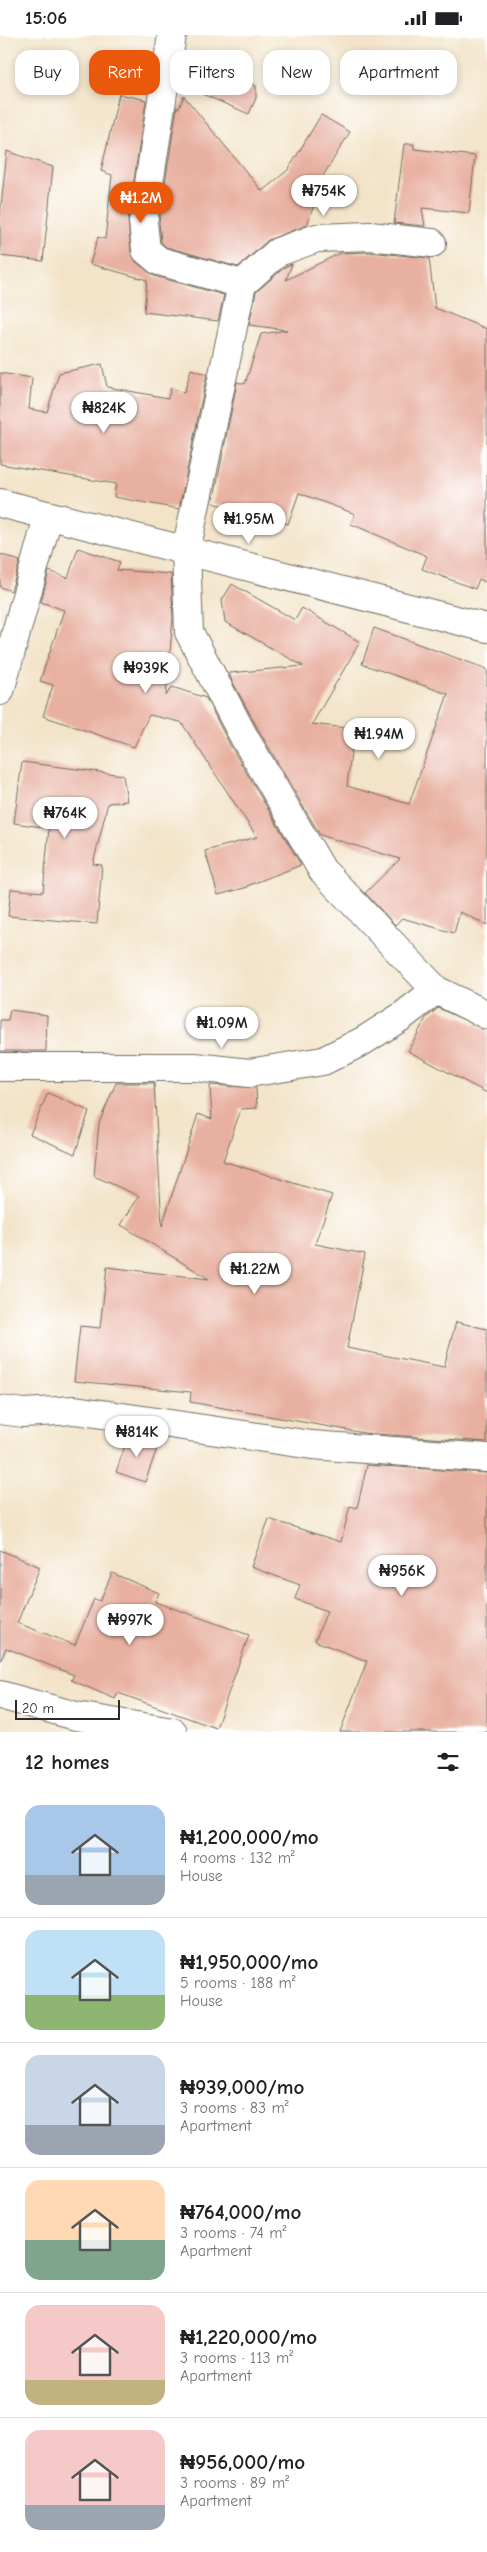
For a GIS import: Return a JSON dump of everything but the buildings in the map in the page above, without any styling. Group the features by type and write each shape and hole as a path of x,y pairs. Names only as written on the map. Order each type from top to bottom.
{"street":[{"path":"172,35 143,222 146,250 159,261 242,284"},
{"path":"432,243 370,236 317,239 278,252 242,284 186,551 189,632 244,737 322,871 436,990 487,1015"},
{"path":"0,503 48,517 487,628"},
{"path":"0,691 48,517"},
{"path":"0,1067 195,1067 249,1073 323,1061 363,1041 401,1017 436,990"},
{"path":"0,1410 23,1413 76,1410 312,1445 487,1458"},
{"path":"0,1695 76,1717 173,1732"}]}
